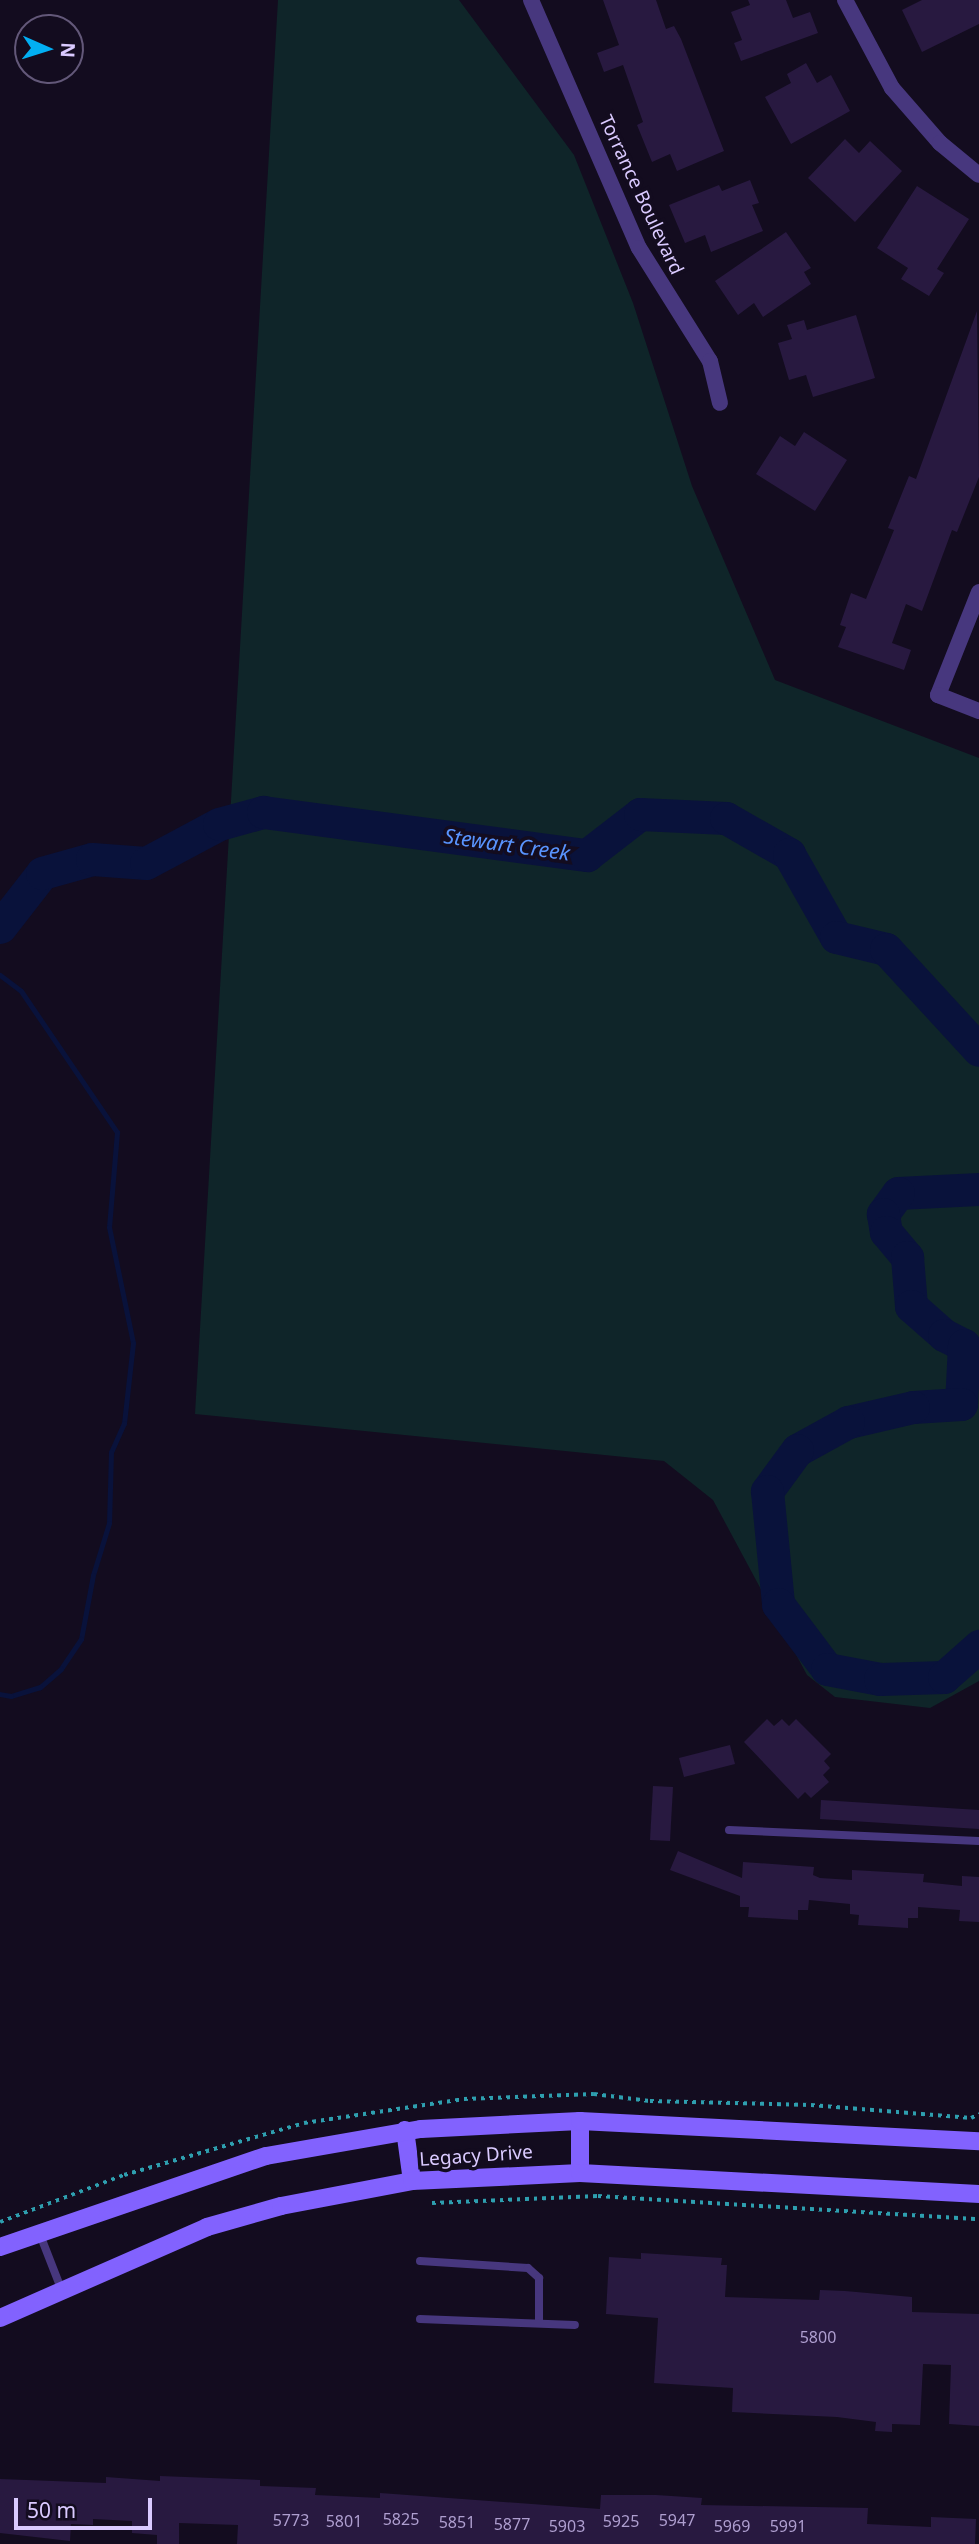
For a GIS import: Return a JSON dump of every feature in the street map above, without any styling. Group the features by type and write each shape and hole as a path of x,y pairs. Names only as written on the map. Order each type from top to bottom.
{"main road":[{"name":"Legacy Drive","path":"0,2247 266,2156 405,2130 580,2120 979,2141"},
{"path":"580,2120 580,2172"},
{"path":"405,2130 412,2181"},
{"name":"Legacy Drive","path":"0,2318 207,2227 293,2203 412,2181 580,2172 979,2194"}],"street":[{"name":"Torrance Boulevard","path":"531,0 642,255 710,361 720,403"},
{"path":"845,0 892,88 931,134 979,175"},
{"path":"979,592 937,695 979,712"}],"lane":[{"path":"729,1830 979,1841"},
{"path":"39,2232 62,2291"},
{"path":"420,2261 528,2268 538,2278 539,2323"},
{"path":"420,2319 575,2325"}],"path":[{"path":"432,2203 598,2196 979,2219"}],"green space":[{"path":"278,0 459,0 574,155 633,303 692,486 775,680 979,758 979,1681 930,1708 835,1697 807,1675 713,1500 664,1461 195,1414"}],"building":[{"path":"603,0 656,0 666,29 674,26 681,39 724,151 677,171 670,154 652,162 637,125 643,122 623,65 604,72 597,53 619,45"},
{"path":"748,0 786,0 793,18 810,12 818,33 741,61 734,43 742,40 731,12 750,5"},
{"path":"922,0 979,0 979,24 922,52 902,10"},
{"path":"806,63 817,83 831,75 850,111 791,144 765,97 791,83 787,74"},
{"path":"845,139 859,153 870,141 902,171 855,222 808,178"},
{"path":"750,180 759,203 752,205 763,231 711,252 705,235 685,243 669,205 719,185 722,191"},
{"path":"917,186 969,219 937,269 944,273 929,296 901,279 908,268 877,248"},
{"path":"786,232 811,268 804,272 811,284 763,317 754,303 738,315 715,281"},
{"path":"977,311 979,477 957,532 952,530 922,611 906,604 892,643 911,650 904,670 838,647 846,627 840,625 851,593 866,599 894,530 888,528 909,476 916,479"},
{"path":"856,315 875,378 813,397 806,375 789,380 778,343 792,339 787,325 804,320 807,330"},
{"path":"804,432 847,460 815,511 756,474 780,436 795,446"},
{"path":"767,1719 774,1726 782,1719 789,1726 796,1719 831,1754 824,1761 830,1768 823,1775 829,1782 811,1798 805,1792 798,1799 744,1742"},
{"path":"730,1745 735,1764 684,1777 679,1758"},
{"path":"653,1786 673,1787 670,1841 650,1840"},
{"path":"821,1800 979,1810 979,1829 820,1819"},
{"path":"678,1851 742,1878 743,1862 814,1867 813,1875 820,1878 852,1880 852,1870 924,1874 923,1882 962,1886 962,1876 979,1877 979,1922 959,1921 960,1910 918,1907 918,1918 908,1918 908,1928 858,1925 859,1915 850,1914 850,1904 809,1900 808,1910 798,1910 798,1920 748,1917 749,1907 740,1907 740,1896 670,1870"},
{"path":"641,2253 722,2258 721,2265 727,2265 725,2297 819,2300 820,2290 845,2291 912,2297 912,2312 979,2314 979,2426 949,2424 951,2365 923,2364 920,2425 892,2424 892,2432 875,2431 876,2422 837,2417 732,2412 733,2388 654,2383 658,2318 606,2314 609,2257 641,2259"},
{"path":"160,2476 260,2480 260,2486 316,2488 315,2495 380,2498 380,2493 600,2509 601,2495 702,2498 701,2505 868,2508 867,2524 931,2527 931,2517 976,2519 975,2544 237,2544 238,2525 179,2523 179,2544 157,2544 157,2535 132,2533 132,2521 93,2519 93,2525 71,2524 70,2541 0,2533 0,2479 106,2483 106,2477 160,2481"}],"waterway":[{"name":"Stewart Creek","path":"0,927 42,873 92,859 146,863 219,824 263,812 587,855 640,814 726,818 789,854 836,937 886,949 979,1050"},
{"path":"0,975 21,991 117,1132 109,1227 133,1343 124,1423 111,1452 109,1523 93,1575 81,1639 61,1669 40,1687 11,1696 0,1694"},
{"name":"Stewart Creek","path":"979,1189 898,1193 883,1214 886,1232 907,1257 911,1306 944,1335 964,1345 961,1404 913,1407 848,1422 797,1450 767,1491 778,1604 827,1669 880,1679 944,1677 979,1646"}]}
